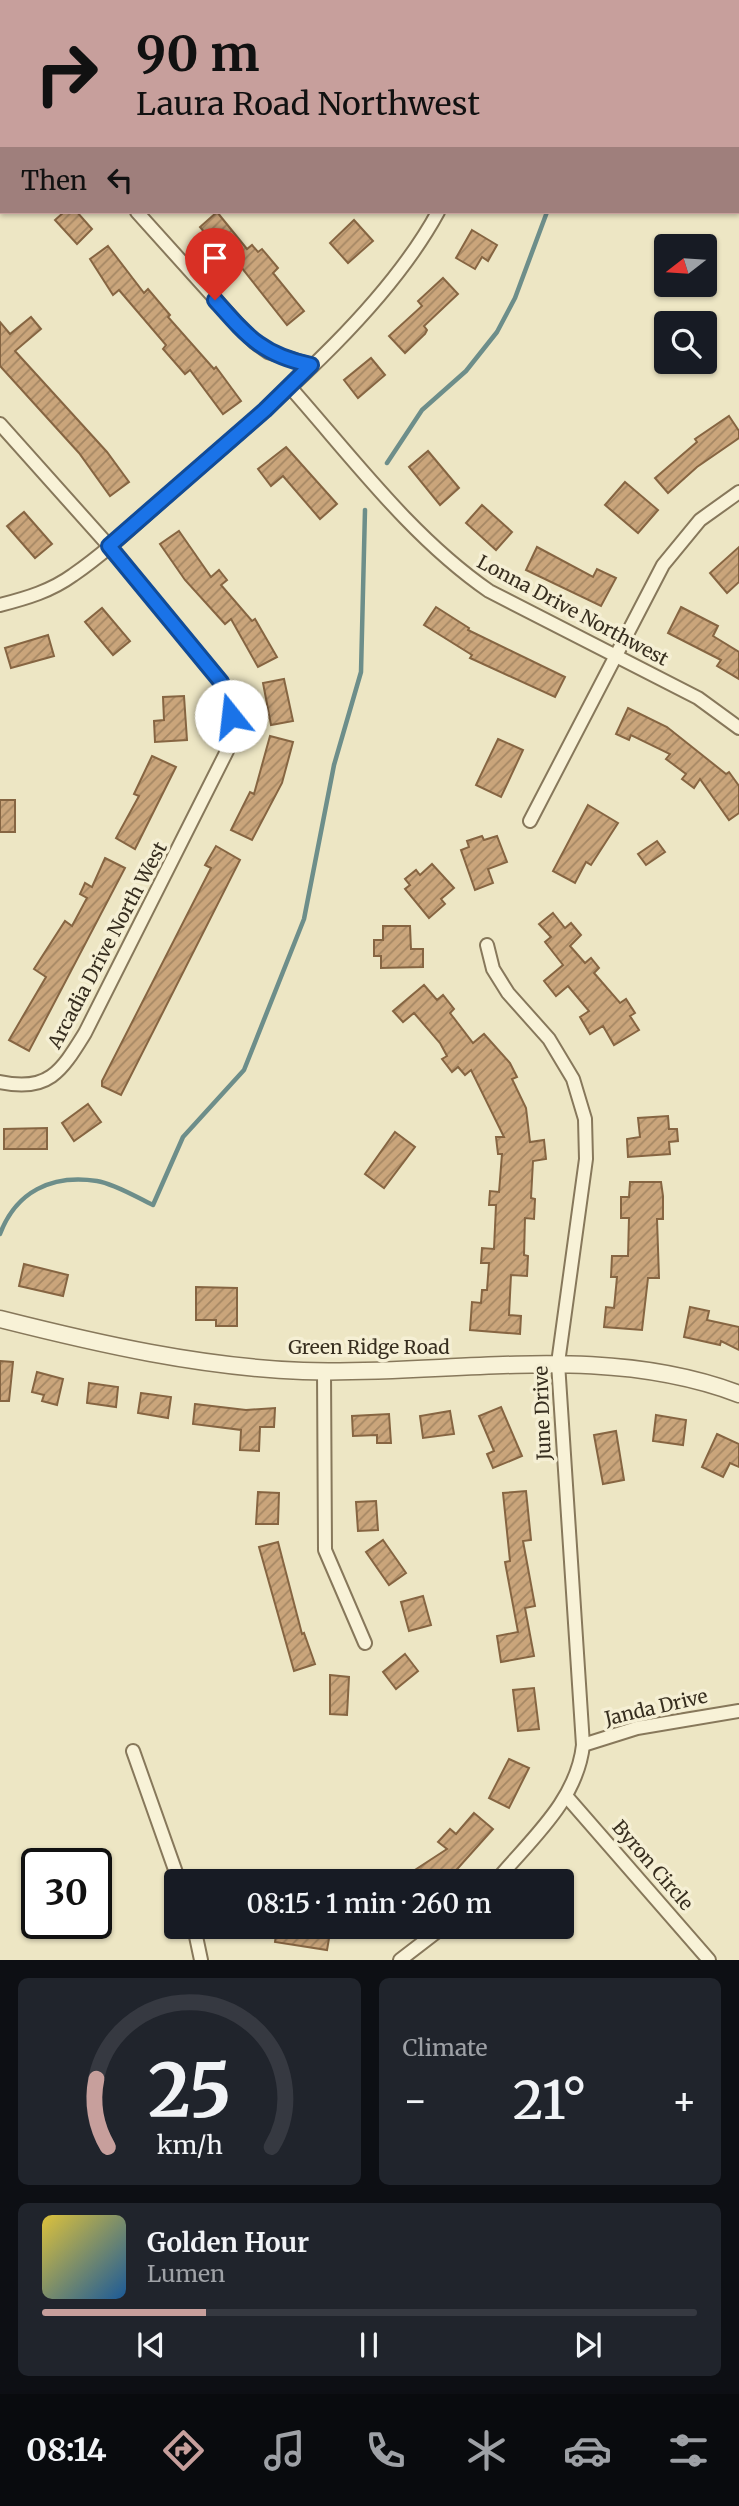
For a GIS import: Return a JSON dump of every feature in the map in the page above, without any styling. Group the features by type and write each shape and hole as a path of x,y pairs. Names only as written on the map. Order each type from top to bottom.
{"street":[{"path":"139,214 254,342 268,352 311,365"},
{"path":"0,605 34,596 54,587 109,546 289,386 410,257 437,214"},
{"name":"Lonna Drive Northwest","path":"289,386 413,526 462,572 489,591 698,698 739,728"},
{"name":"Arcadia Drive North West","path":"0,424 109,546 221,682 228,698 231,730 227,751 214,778 85,1032 65,1065 46,1081 32,1085 0,1082"},
{"path":"530,821 663,565 680,541 700,520 739,492"},
{"name":"June Drive","path":"487,945 493,969 508,993 549,1039 573,1079 585,1119 586,1159 558,1363 583,1745 576,1780 567,1797 506,1869"},
{"name":"Green Ridge Road","path":"0,1319 154,1354 217,1363 324,1371 385,1371 558,1363 654,1371 739,1394"},
{"path":"324,1371 325,1550 365,1643"},
{"name":"Janda Drive","path":"583,1745 637,1728 739,1711"},
{"path":"133,1751 175,1869"},
{"name":"Byron Circle","path":"567,1797 709,1960"},
{"path":"197,1939 201,1960"},
{"path":"400,1960 427,1939"}],"building":[{"path":"62,214 79,214 92,229 77,244 55,220"},
{"path":"215,214 219,214 247,249 252,245 258,252 262,249 278,268 273,273 304,311 287,325 230,253 225,257 200,227"},
{"path":"354,220 373,241 348,263 330,243"},
{"path":"472,230 497,245 488,261 482,257 475,269 456,258"},
{"path":"108,246 144,293 148,289 170,315 168,317 214,369 216,367 241,401 223,414 190,370 185,374 163,349 166,345 119,290 113,295 90,259"},
{"path":"443,278 458,294 424,326 427,330 425,334 405,353 389,336 422,306 418,301"},
{"path":"31,317 41,329 15,351 107,452 129,482 110,496 79,453 0,366 0,322 10,334"},
{"path":"371,358 385,375 358,398 344,380"},
{"path":"729,416 739,431 739,438 697,467 668,493 655,478 697,442 695,439"},
{"path":"286,447 337,504 320,519 283,476 271,486 258,469"},
{"path":"428,451 459,488 440,505 409,467"},
{"path":"625,482 658,510 638,533 605,505"},
{"path":"482,505 512,532 496,550 466,523"},
{"path":"24,512 52,544 35,558 7,526"},
{"path":"179,531 211,577 219,570 227,580 221,585 252,621 255,619 277,657 258,667 231,619 225,624 185,580 160,544"},
{"path":"537,547 593,577 597,569 616,578 601,606 526,570"},
{"path":"739,547 739,582 727,593 710,573"},
{"path":"436,607 469,628 468,630 565,677 555,697 470,658 472,655 424,625"},
{"path":"681,607 718,626 713,636 739,652 739,679 717,666 721,660 668,633"},
{"path":"102,608 130,641 113,655 85,622"},
{"path":"48,635 54,656 11,668 5,648"},
{"path":"284,679 293,721 271,725 263,683"},
{"path":"184,696 187,740 155,742 154,721 164,720 163,697"},
{"path":"628,708 667,727 726,774 729,772 739,786 739,813 729,820 700,779 694,788 682,779 686,774 666,759 670,754 631,735 629,740 616,734"},
{"path":"270,736 293,742 282,783 252,840 231,830 250,792 254,794"},
{"path":"498,739 523,750 501,797 476,785"},
{"path":"152,756 176,767 135,849 116,838 139,796 134,794"},
{"path":"0,800 15,800 15,832 0,832"},
{"path":"588,805 618,823 591,865 586,862 575,883 553,871"},
{"path":"482,836 484,840 497,836 507,862 488,869 493,883 475,890 461,850 469,847 467,841"},
{"path":"657,841 665,852 646,865 638,854"},
{"path":"216,846 240,860 121,1095 102,1086 102,1081 211,868 205,865"},
{"path":"105,858 125,868 29,1051 9,1040 46,977 34,969 65,921 72,926 87,898 80,894 85,883 92,887"},
{"path":"432,864 454,888 441,899 445,904 429,918 405,889 410,885 405,879 416,870 420,875"},
{"path":"553,913 565,928 571,923 581,935 570,946 585,963 591,958 599,968 594,973 620,1003 626,999 635,1013 630,1016 639,1030 614,1045 603,1026 590,1034 580,1017 589,1011 568,986 556,996 544,981 563,965 545,942 551,937 539,924"},
{"path":"383,926 410,926 411,949 423,949 423,967 381,968 381,956 374,956 374,940 383,940"},
{"path":"424,985 437,1000 443,995 454,1009 450,1013 473,1043 484,1034 510,1063 517,1077 512,1079 526,1108 530,1142 544,1140 546,1159 533,1161 531,1198 535,1199 534,1219 525,1218 524,1255 528,1256 527,1276 511,1275 509,1315 521,1316 520,1334 470,1330 472,1302 481,1303 482,1290 487,1290 489,1263 481,1263 482,1248 494,1249 496,1205 489,1205 490,1191 499,1192 502,1154 498,1154 496,1137 504,1137 471,1070 465,1075 458,1067 452,1072 442,1059 447,1056 440,1043 414,1013 403,1022 393,1011"},
{"path":"88,1104 101,1122 74,1141 62,1123"},
{"path":"668,1116 669,1129 677,1129 678,1141 669,1142 670,1154 628,1157 627,1139 640,1137 638,1118"},
{"path":"47,1128 47,1149 4,1149 4,1129"},
{"path":"395,1132 415,1147 384,1188 365,1174"},
{"path":"630,1182 661,1182 663,1196 663,1219 657,1219 659,1278 648,1278 642,1330 604,1327 606,1307 614,1308 617,1277 611,1277 612,1256 628,1256 629,1218 621,1218 621,1197 629,1197"},
{"path":"24,1264 68,1275 63,1296 19,1286"},
{"path":"196,1287 237,1288 237,1326 216,1326 216,1320 196,1320"},
{"path":"690,1307 709,1311 707,1320 739,1327 739,1350 721,1341 720,1345 684,1337"},
{"path":"0,1361 13,1362 9,1401 0,1401"},
{"path":"37,1372 63,1379 57,1405 42,1401 44,1395 32,1392"},
{"path":"89,1383 118,1387 116,1407 87,1403"},
{"path":"141,1393 171,1397 168,1418 138,1413"},
{"path":"195,1404 246,1410 275,1408 274,1427 260,1427 259,1451 240,1450 241,1430 193,1424"},
{"path":"501,1407 522,1456 493,1468 487,1454 494,1451 479,1416"},
{"path":"450,1411 454,1434 423,1438 420,1416"},
{"path":"389,1414 391,1443 377,1443 377,1435 353,1436 352,1416"},
{"path":"656,1415 686,1420 683,1445 653,1441"},
{"path":"616,1431 624,1480 603,1484 594,1435"},
{"path":"717,1434 739,1444 739,1467 730,1463 723,1477 702,1467"},
{"path":"526,1491 531,1540 523,1541 535,1606 525,1608 534,1656 501,1662 497,1636 518,1632 505,1562 510,1561 503,1493"},
{"path":"258,1492 279,1493 278,1524 256,1524"},
{"path":"376,1501 378,1530 358,1531 356,1502"},
{"path":"383,1540 406,1573 389,1585 366,1552"},
{"path":"278,1542 302,1634 304,1633 315,1664 294,1671 259,1547"},
{"path":"423,1596 431,1625 409,1631 401,1602"},
{"path":"405,1654 418,1671 396,1689 383,1672"},
{"path":"330,1675 349,1677 347,1715 330,1714"},
{"path":"534,1688 539,1729 518,1731 513,1690"},
{"path":"509,1759 529,1768 509,1808 489,1798"},
{"path":"474,1813 493,1829 457,1869 416,1869 447,1849 438,1842 450,1829 456,1834"},
{"path":"275,1939 329,1939 327,1950 275,1942"}],"waterway":[{"path":"387,463 422,410 466,371 497,332 515,298 546,214"},
{"path":"0,1234 15,1207 26,1197 37,1189 65,1180 97,1181 153,1205 183,1137 244,1070 304,919 334,765 361,672 365,510"}],"route":[{"path":"215,300 246,335 268,352 311,365 265,410 109,546 190,641 221,682 228,698 231,716"}]}
